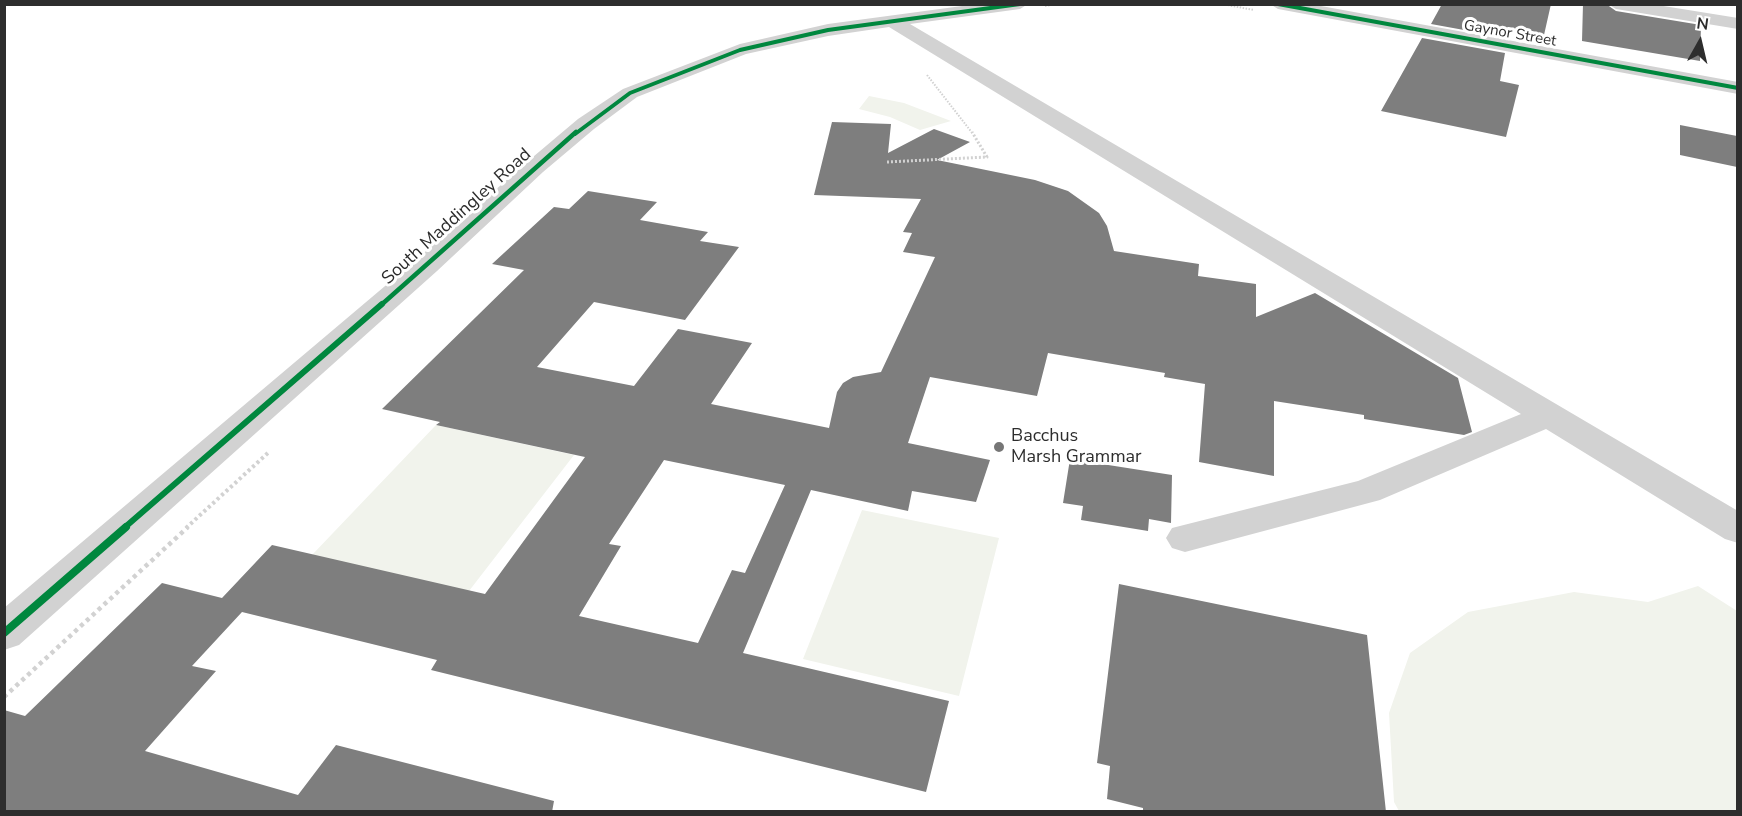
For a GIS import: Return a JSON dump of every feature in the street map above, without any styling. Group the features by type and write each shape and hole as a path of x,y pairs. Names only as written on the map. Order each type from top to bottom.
{"street":[{"name":"Gaynor Street","path":"1278,4 1737,88"},
{"path":"1616,4 1737,24"},
{"name":"South Maddingley Road","path":"4,633 409,281 535,166 586,124 630,93 740,50 828,30 1027,6"},
{"path":"893,22 1737,530"},
{"path":"1185,538 1367,491 1549,415"}],"path":[{"path":"1027,6 1056,4"},
{"path":"887,162 987,158 975,135 927,74"},
{"path":"4,697 272,448"}],"shaded area":[{"path":"869,96 904,103 951,121 920,130 890,117 859,109"},
{"path":"436,425 574,455 469,591 312,555"},
{"path":"862,510 999,538 959,696 803,659"},
{"path":"1698,586 1737,611 1737,811 1399,811 1394,802 1389,713 1410,653 1468,612 1574,592 1648,602"}],"building":[{"path":"1442,4 1551,4 1544,35 1509,29 1508,38 1431,24"},
{"path":"1583,4 1606,4 1616,11 1701,25 1700,61 1582,41"},
{"path":"1422,38 1505,53 1500,81 1519,85 1506,137 1381,111"},
{"path":"832,122 891,124 888,153 934,129 970,142 937,160 1035,180 1068,191 1099,213 1107,226 1114,251 1199,264 1198,276 1256,284 1256,317 1315,293 1458,378 1472,432 1464,435 1364,419 1364,415 1274,401 1274,476 1199,462 1205,384 1164,377 1165,373 1048,353 1037,396 930,377 908,443 990,460 976,502 912,491 908,511 811,490 743,653 949,701 926,792 431,670 437,660 242,612 192,666 216,671 145,751 298,795 336,745 554,801 552,812 4,812 4,710 25,716 162,583 222,598 272,545 485,594 585,457 436,425 440,422 382,409 524,270 492,264 554,207 569,209 588,191 657,202 640,220 708,232 700,241 739,247 685,320 594,302 537,367 634,386 678,329 752,343 711,404 829,428 837,392 843,383 853,377 881,372 935,257 903,252 912,233 903,232 921,199 814,195","holes":["664,460 785,485 745,573 732,570 698,643 579,616 621,546 609,544"]},
{"path":"1680,125 1737,136 1737,167 1680,155"},
{"path":"1070,459 1172,475 1171,523 1149,519 1148,531 1081,520 1083,506 1063,503"},
{"path":"1119,584 1367,635 1386,812 1143,812 1143,808 1107,799 1110,766 1097,763"}],"cycle path":[{"path":"4,633 427,265 535,167 586,124 630,93 740,50 828,30 1020,4"},
{"path":"1278,4 1738,88"}],"place":[{"name":"Bacchus Marsh Grammar","path":"999,447"}]}
